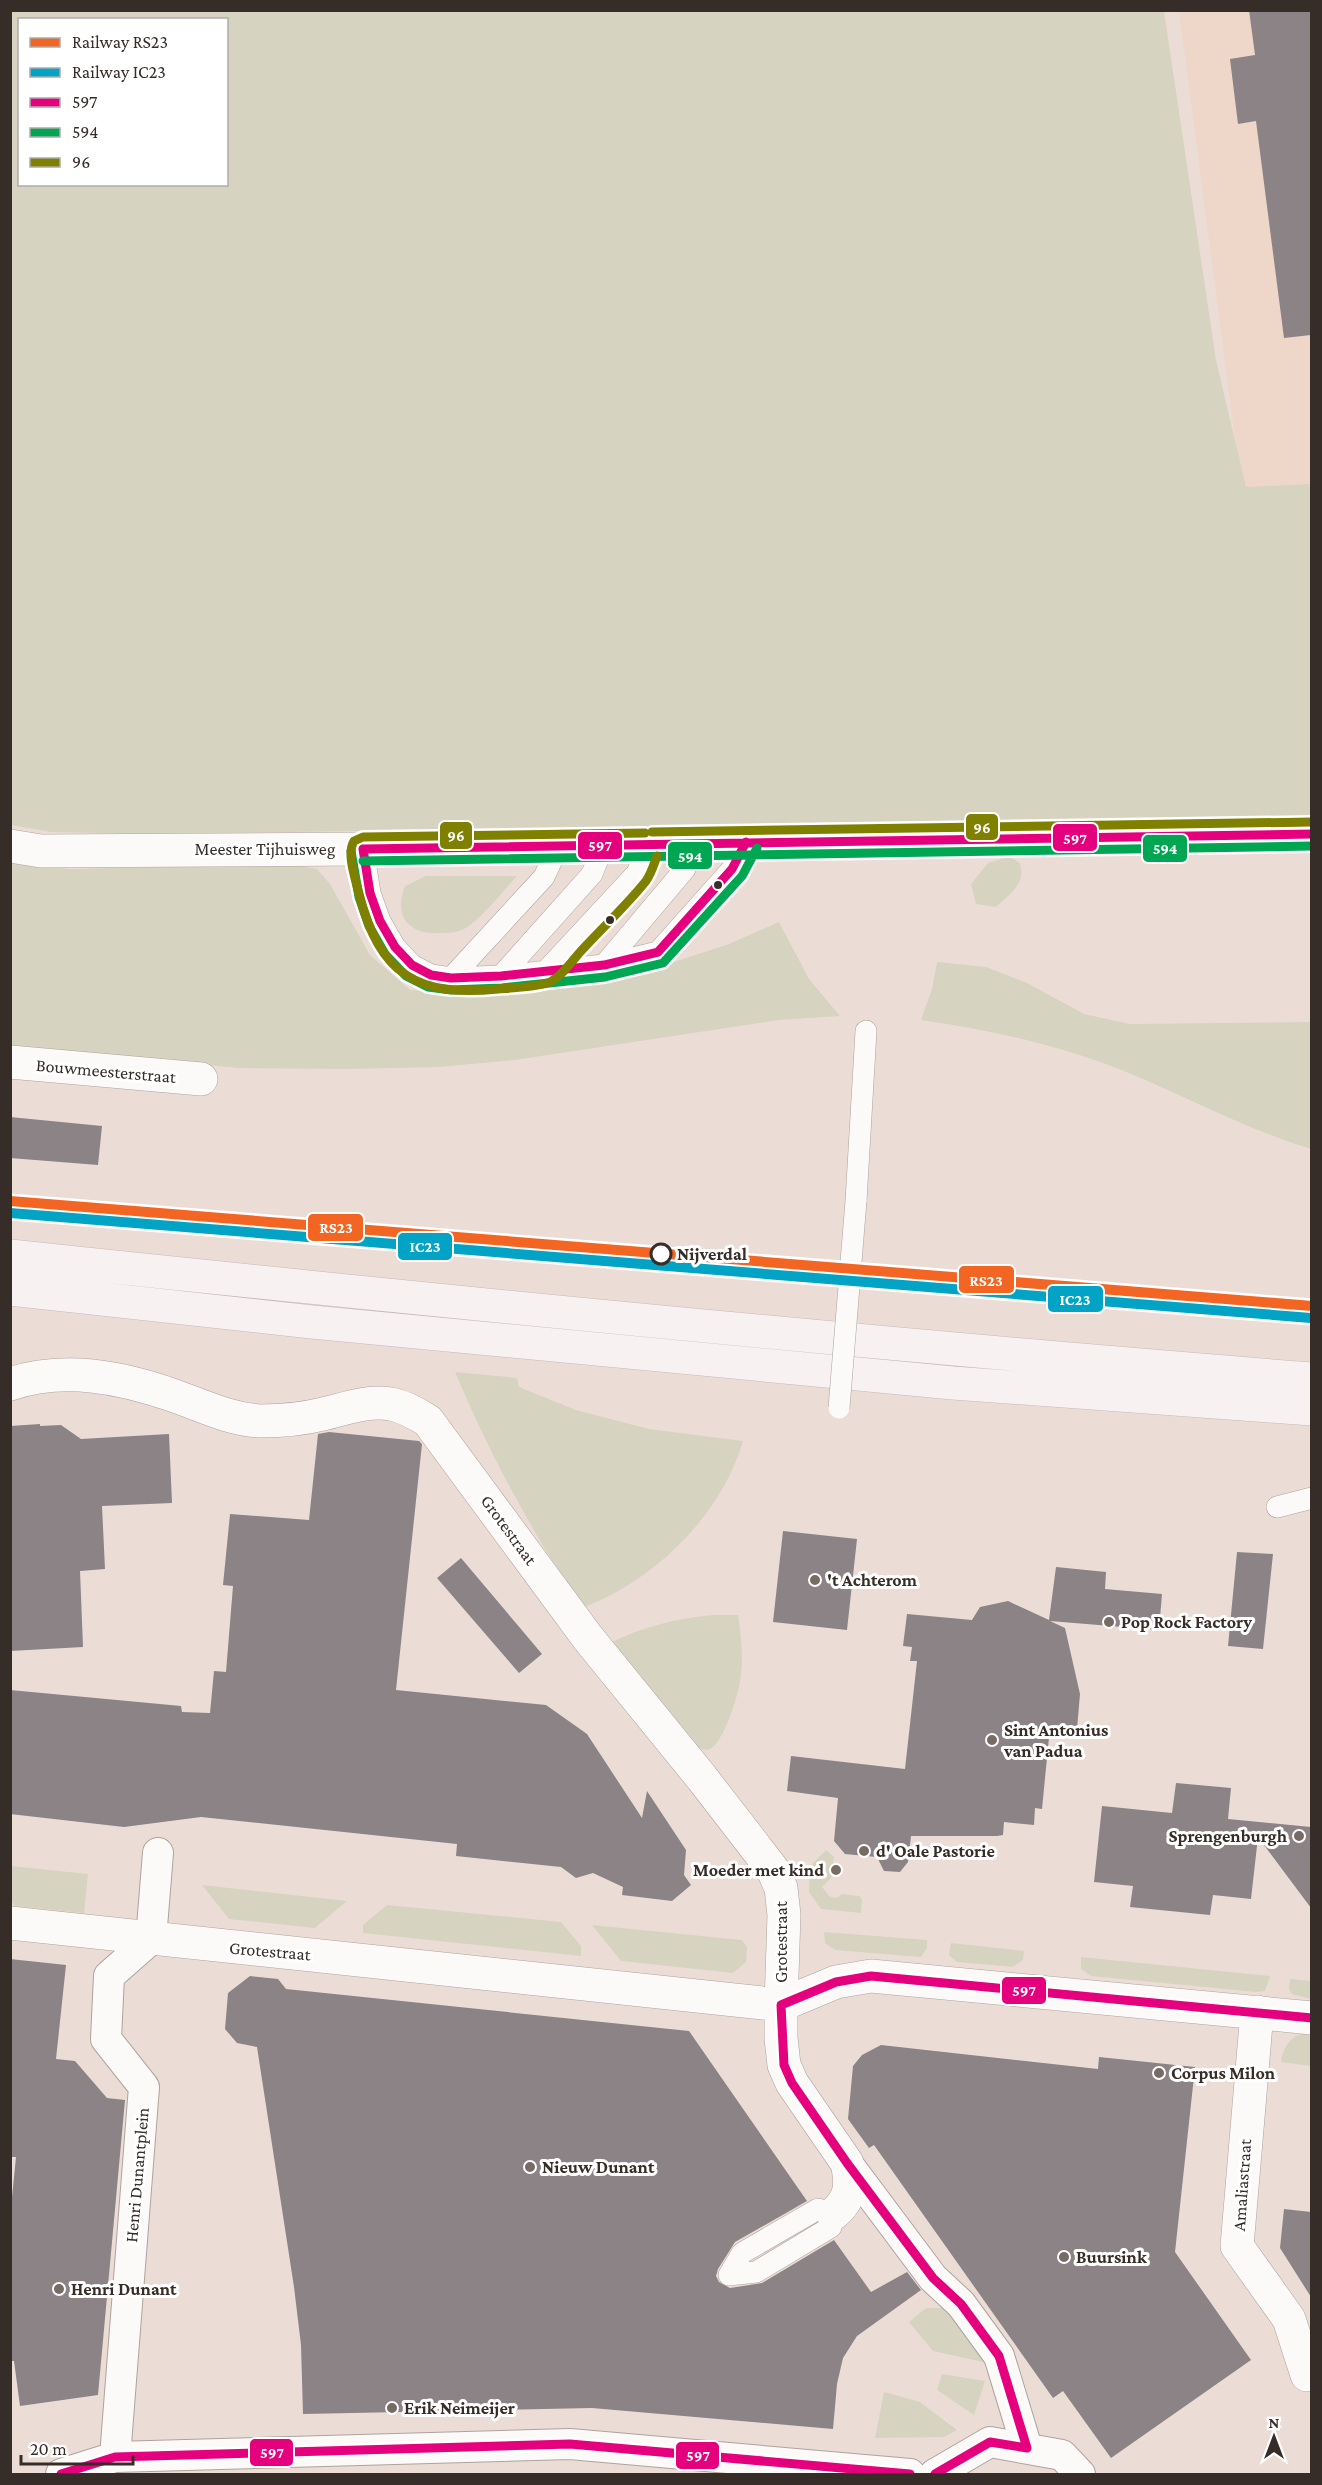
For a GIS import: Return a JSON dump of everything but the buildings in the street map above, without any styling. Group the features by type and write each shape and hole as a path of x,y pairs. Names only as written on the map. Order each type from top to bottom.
{"main road":[{"path":"10,1256 595,1317 994,1354 1311,1378"},
{"path":"10,1289 312,1323 952,1383 1311,1409"}],"street":[{"name":"Meester Tijhuisweg","path":"10,846 41,851 363,849 1311,834"},
{"name":"Bouwmeesterstraat","path":"10,1062 201,1079"},
{"name":"Grotestraat","path":"10,1384 56,1375 113,1378 173,1395 230,1417 293,1420 369,1404 390,1404 410,1410 428,1420 588,1638 702,1778 773,1870 781,1888 784,1915 781,2005"},
{"path":"151,1939 158,1853"},
{"name":"Grotestraat","path":"10,1923 781,2005 836,1982 871,1976 1311,2018"},
{"name":"Henri Dunantplein","path":"115,2457 144,2087 106,2039 109,1976 151,1939"},
{"path":"781,2005 784,2065 792,2083 933,2278 961,2304 999,2356 1027,2448"},
{"name":"Amaliastraat","path":"1257,2012 1237,2246 1289,2319 1307,2375"},
{"path":"833,2214 842,2207 850,2188 848,2163"},
{"path":"935,2475 990,2442 1062,2455 1080,2475"},
{"path":"61,2475 115,2457 570,2444 626,2462 910,2475"}],"lane":[{"path":"604,965 685,869 694,842"},
{"path":"363,849 370,893 380,921 395,947 412,965 431,975 451,978 501,976 604,965 658,952 732,869 746,842"},
{"path":"501,976 592,874 604,844"},
{"path":"546,971 637,873 649,844"},
{"path":"451,978 544,877 559,845"},
{"path":"839,1408 856,1201 866,1031"},
{"path":"1277,1507 1311,1498"}],"shaded area":[{"path":"10,11 1164,11 1216,360 1246,487 1311,484 1311,817 154,834 51,832 11,825"},
{"path":"1179,11 1311,11 1311,489 1242,493"},
{"path":"1008,857 1019,862 1021,869 1021,876 1016,887 996,907 976,904 971,884 988,863"},
{"path":"10,861 69,869 293,864 317,869 330,884 370,955 410,990 458,993 549,988 602,979 668,964 729,944 779,922 809,979 840,1016 779,1020 515,1060 439,1067 240,1068 11,1049"},
{"path":"426,876 517,876 484,912 464,929 452,933 430,933 420,931 406,922 401,907 405,886"},
{"path":"937,962 986,967 1027,983 1084,1014 1130,1024 1311,1022 1311,1149 1257,1130 1100,1062 1011,1036 921,1020 932,989"},
{"path":"455,1372 517,1378 519,1387 576,1410 649,1429 743,1441 733,1469 719,1495 681,1542 659,1563 634,1581 582,1608 513,1493"},
{"path":"713,1615 738,1615 742,1664 730,1718 715,1745 705,1750 697,1747 610,1643 660,1624"},
{"path":"826,1850 834,1857 831,1878 822,1887 830,1897 837,1898 842,1894 859,1896 862,1899 861,1913 821,1909 809,1892 810,1866"},
{"path":"11,1866 88,1874 84,1913 15,1906 11,1900"},
{"path":"202,1885 347,1901 315,1928 229,1919"},
{"path":"387,1905 561,1922 581,1946 581,1956 363,1933 363,1925"},
{"path":"592,1925 742,1940 747,1947 746,1962 733,1973 621,1961"},
{"path":"824,1932 927,1940 927,1948 921,1957 835,1950 825,1943"},
{"path":"951,1943 1024,1951 1023,1960 1013,1967 957,1962 949,1955"},
{"path":"1081,1957 1270,1976 1265,1991 1256,1992 1091,1976 1081,1969"},
{"path":"1290,1979 1311,1981 1311,1999 1292,1994 1289,1989"},
{"path":"1311,2033 1311,2066 1281,2062 1290,2041 1299,2035"},
{"path":"926,2308 952,2308 988,2357 983,2362 933,2351 909,2322"},
{"path":"942,2374 985,2381 974,2415 937,2390"},
{"path":"884,2392 920,2402 957,2430 944,2437 875,2438"}],"rail line":[{"name":"RS23","path":"10,1201 1312,1306"},
{"name":"IC23","path":"10,1213 1311,1318"}],"transit line":[{"name":"96","path":"652,832 1312,822"},
{"name":"96","path":"645,833 363,837 354,841 351,860 368,922 378,944 391,962 406,975 424,984 470,991 534,986 556,978 646,881 657,856"},
{"name":"597","path":"363,849 1312,834"},
{"name":"597","path":"363,849 370,893 380,921 395,947 412,965 431,975 451,978 501,976 604,965 658,952 732,869 746,842"},
{"name":"594","path":"363,861 1312,846"},
{"name":"594","path":"351,851 359,897 369,926 385,954 406,976 428,987 451,990 502,988 605,977 663,963 742,876 757,848"},
{"name":"597","path":"935,2474 990,2442 1027,2448 999,2356 961,2304 933,2278 847,2163 792,2083 784,2065 781,2005 836,1982 871,1976 1312,2018"},
{"name":"597","path":"61,2474 115,2457 570,2444 910,2474"}],"place":[{"name":"Nijverdal","path":"661,1254"},
{"name":"'t Achterom","path":"815,1580"},
{"name":"Pop Rock Factory","path":"1109,1622"},
{"name":"Sint Antonius van Padua","path":"992,1740"},
{"name":"Sprengenburgh","path":"1299,1836"},
{"name":"d' Oale Pastorie","path":"864,1851"},
{"name":"Moeder met kind","path":"836,1870"},
{"name":"Corpus Milon","path":"1159,2073"},
{"name":"Nieuw Dunant","path":"530,2167"},
{"name":"Buursink","path":"1064,2257"},
{"name":"Henri Dunant","path":"59,2289"},
{"name":"Erik Neimeijer","path":"392,2408"}]}
